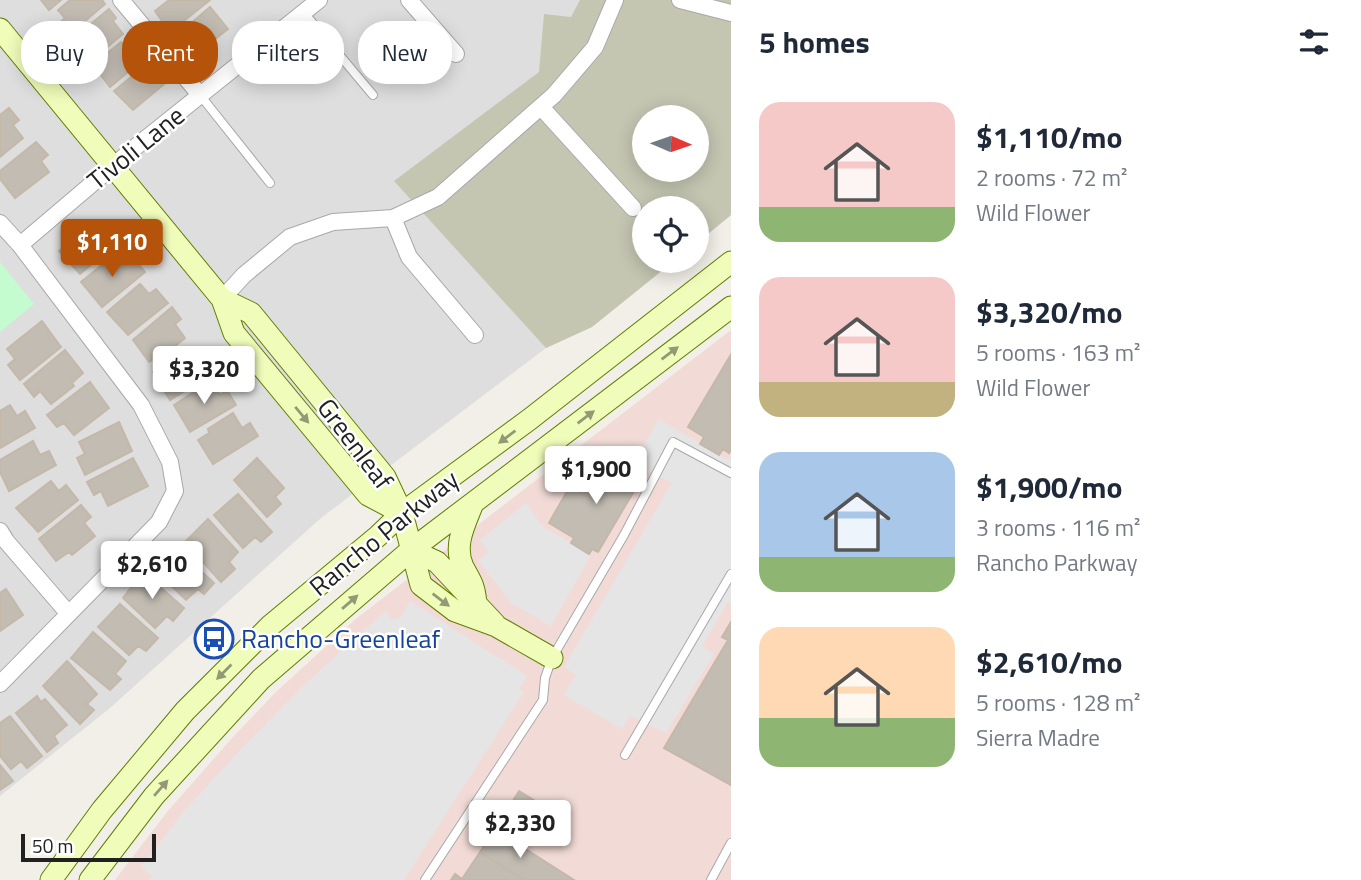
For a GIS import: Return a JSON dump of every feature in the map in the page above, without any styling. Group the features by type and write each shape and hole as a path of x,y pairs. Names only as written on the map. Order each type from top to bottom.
{"main road":[{"name":"Greenleaf","path":"0,29 222,299 234,333 368,495 402,513"},
{"name":"Rancho Parkway","path":"51,880 102,810 185,711 271,625 402,513 530,419 731,262"},
{"name":"Rancho Parkway","path":"90,880 154,796 261,679 411,550 731,306"},
{"path":"473,503 458,549 462,565 474,586 476,603"},
{"path":"402,513 421,585 455,611 496,626 552,657"},
{"path":"411,550 437,562 496,626"}],"street":[{"path":"121,0 200,95"},
{"name":"Tivoli Lane","path":"20,245 113,166 319,0"},
{"path":"222,299 244,275 290,237 333,222 393,218 438,197 541,107 595,47 615,0"},
{"path":"680,0 731,13"},
{"path":"413,1 456,54"},
{"path":"541,107 632,207"},
{"path":"393,218 409,257 475,335"},
{"path":"0,223 20,245 141,405 170,462 175,491 159,522 0,684"},
{"path":"0,531 68,613"}],"lane":[{"path":"304,14 373,96"},
{"path":"200,95 270,183"},
{"path":"425,880 543,700 545,678 552,657 624,535 673,442 731,473"},
{"path":"625,755 731,574"},
{"path":"711,880 731,843"}],"shaded area":[{"path":"0,0 731,0 731,215 709,233 709,196 632,196 632,273 659,273 592,327 546,348 321,518 110,708 0,796"},
{"path":"580,0 731,0 731,215 709,233 709,196 632,196 632,273 659,273 592,327 546,348 394,181 539,72 544,14 571,17"},
{"path":"731,330 731,880 115,880 167,812 232,738 276,692 357,618"},
{"path":"659,419 728,460 731,456 731,604 728,602 702,646 714,654 666,733 630,716 622,729 564,695 576,675 564,667 672,483 634,464"},
{"path":"526,503 542,526 591,555 551,626 512,604 478,560 488,552 480,540"},
{"path":"410,601 527,676 519,689 524,692 404,880 149,880 152,876 141,867 185,810 244,746 305,684 386,611 392,620 400,618"}],"green space":[{"path":"0,262 34,304 0,332"}],"building":[{"path":"41,0 61,0 49,10"},
{"path":"70,0 102,0 105,4 85,21 62,21 65,18 58,10"},
{"path":"169,0 210,0 184,21 162,21 155,11"},
{"path":"210,7 228,29 218,37 218,21 194,21"},
{"path":"109,9 116,18 113,21 122,35 108,46 108,21 95,21"},
{"path":"122,43 122,77 110,87 108,84 108,53"},
{"path":"123,84 164,84 133,110 114,91"},
{"path":"9,108 19,120 13,125 23,138 0,157 0,115"},
{"path":"36,142 48,155 41,161 49,172 15,198 0,179 0,171"},
{"path":"92,224 100,234 108,228 119,242 80,274 59,251"},
{"path":"117,253 128,265 135,260 145,272 102,307 81,282"},
{"path":"140,284 149,294 156,289 168,303 128,335 107,312"},
{"path":"172,307 181,319 175,324 185,338 159,359 157,357 149,362 133,340"},
{"path":"42,321 61,347 20,380 8,365 15,359 7,349"},
{"path":"191,348 197,360 206,355 216,371 170,400 153,372"},
{"path":"65,350 83,373 72,383 74,386 51,404 40,391 34,397 24,384"},
{"path":"730,356 731,450 729,453 723,449 719,455 700,444 704,437 688,427"},
{"path":"211,381 220,395 227,390 236,405 190,432 174,405"},
{"path":"90,382 109,408 74,435 64,423 57,427 47,415"},
{"path":"10,405 17,416 25,411 35,428 0,448 0,411"},
{"path":"233,413 242,428 250,423 258,436 213,464 198,440 209,433 208,429"},
{"path":"119,422 132,451 85,475 77,458 85,454 79,442"},
{"path":"33,441 40,455 49,451 56,465 9,491 0,472 0,460"},
{"path":"133,458 148,486 108,506 101,491 94,495 87,482"},
{"path":"257,458 284,488 275,497 281,504 267,517 234,480"},
{"path":"605,458 618,466 620,461 633,469 631,473 641,479 598,552 592,549 589,554 571,543 574,538 549,523 570,486 584,494"},
{"path":"51,481 59,491 66,485 78,500 38,532 16,508"},
{"path":"238,494 272,532 261,542 255,537 243,548 214,515"},
{"path":"81,505 91,517 84,523 95,536 72,555 69,552 56,561 39,539"},
{"path":"208,519 238,552 229,562 235,569 221,582 185,542"},
{"path":"177,549 214,583 204,594 198,589 186,600 157,572"},
{"path":"143,572 184,608 173,621 167,616 155,628 123,598"},
{"path":"6,589 23,615 0,631 0,593"},
{"path":"120,604 158,638 146,651 138,646 129,655 98,627"},
{"path":"731,622 731,785 664,748 728,640 722,637"},
{"path":"93,632 126,661 115,674 121,679 110,690 71,658"},
{"path":"67,661 97,694 87,704 94,710 80,724 43,686"},
{"path":"37,696 41,702 45,699 67,725 54,736 58,743 47,752 16,713"},
{"path":"10,716 42,756 27,768 21,761 11,769 0,756 0,723"},
{"path":"0,765 13,781 0,790"},
{"path":"519,791 537,802 513,841 495,830"},
{"path":"495,830 574,880 524,880 480,852"},
{"path":"480,852 524,880 451,880 455,874 462,879"}],"place":[{"name":"Rancho-Greenleaf","path":"214,639"}]}
